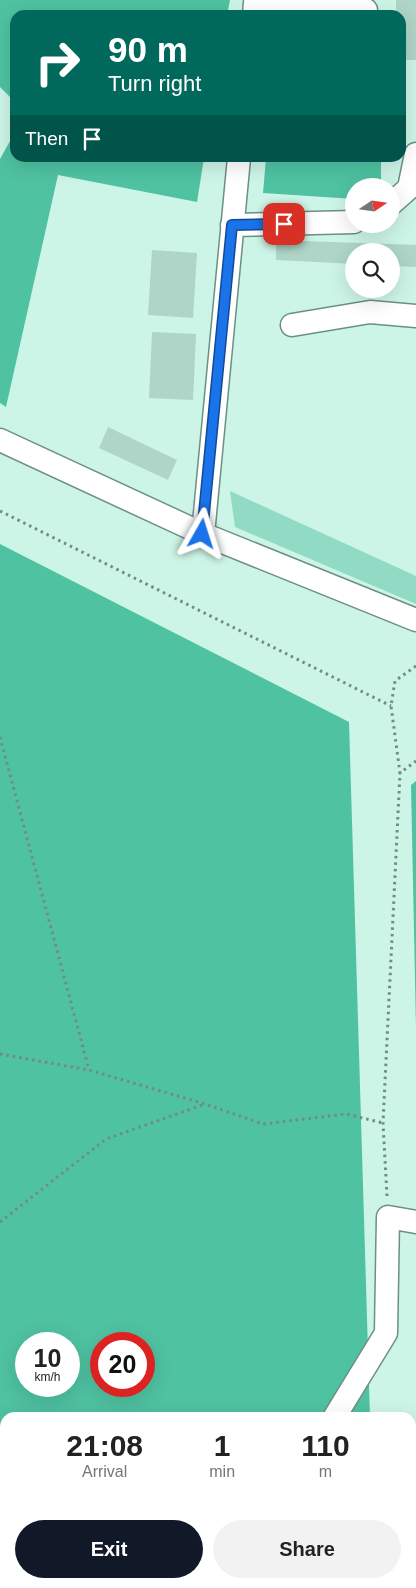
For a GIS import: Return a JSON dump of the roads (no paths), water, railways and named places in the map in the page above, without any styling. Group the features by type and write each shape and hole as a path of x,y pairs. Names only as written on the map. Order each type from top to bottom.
{"lane":[{"path":"254,10 255,3 366,10"},
{"path":"400,196 409,188 416,154"},
{"path":"202,534 239,162"},
{"path":"232,225 345,222"},
{"path":"292,325 370,312 416,316"},
{"path":"0,440 202,534 416,620"},
{"path":"338,1412 386,1333 388,1217 416,1222"}]}
